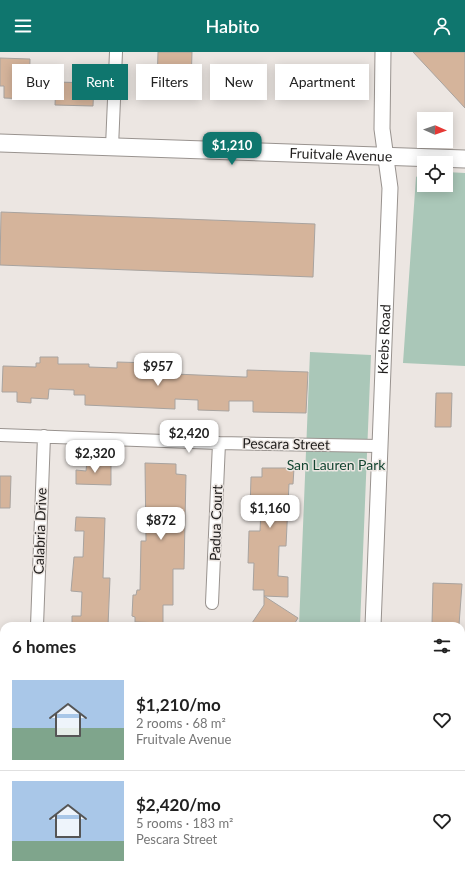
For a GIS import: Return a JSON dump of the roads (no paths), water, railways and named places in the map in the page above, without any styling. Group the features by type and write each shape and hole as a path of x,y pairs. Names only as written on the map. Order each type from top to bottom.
{"main road":[{"name":"Fruitvale Avenue","path":"0,143 465,159"}],"street":[{"path":"112,147 116,52"},
{"name":"Krebs Road","path":"373,622 390,188 382,129 384,52"},
{"name":"Pescara Street","path":"0,434 219,443 379,446"},
{"name":"Calabria Drive","path":"37,622 44,436"},
{"name":"Padua Court","path":"212,603 219,443"}],"park label":[{"name":"San Lauren Park","path":"336,465"}]}
